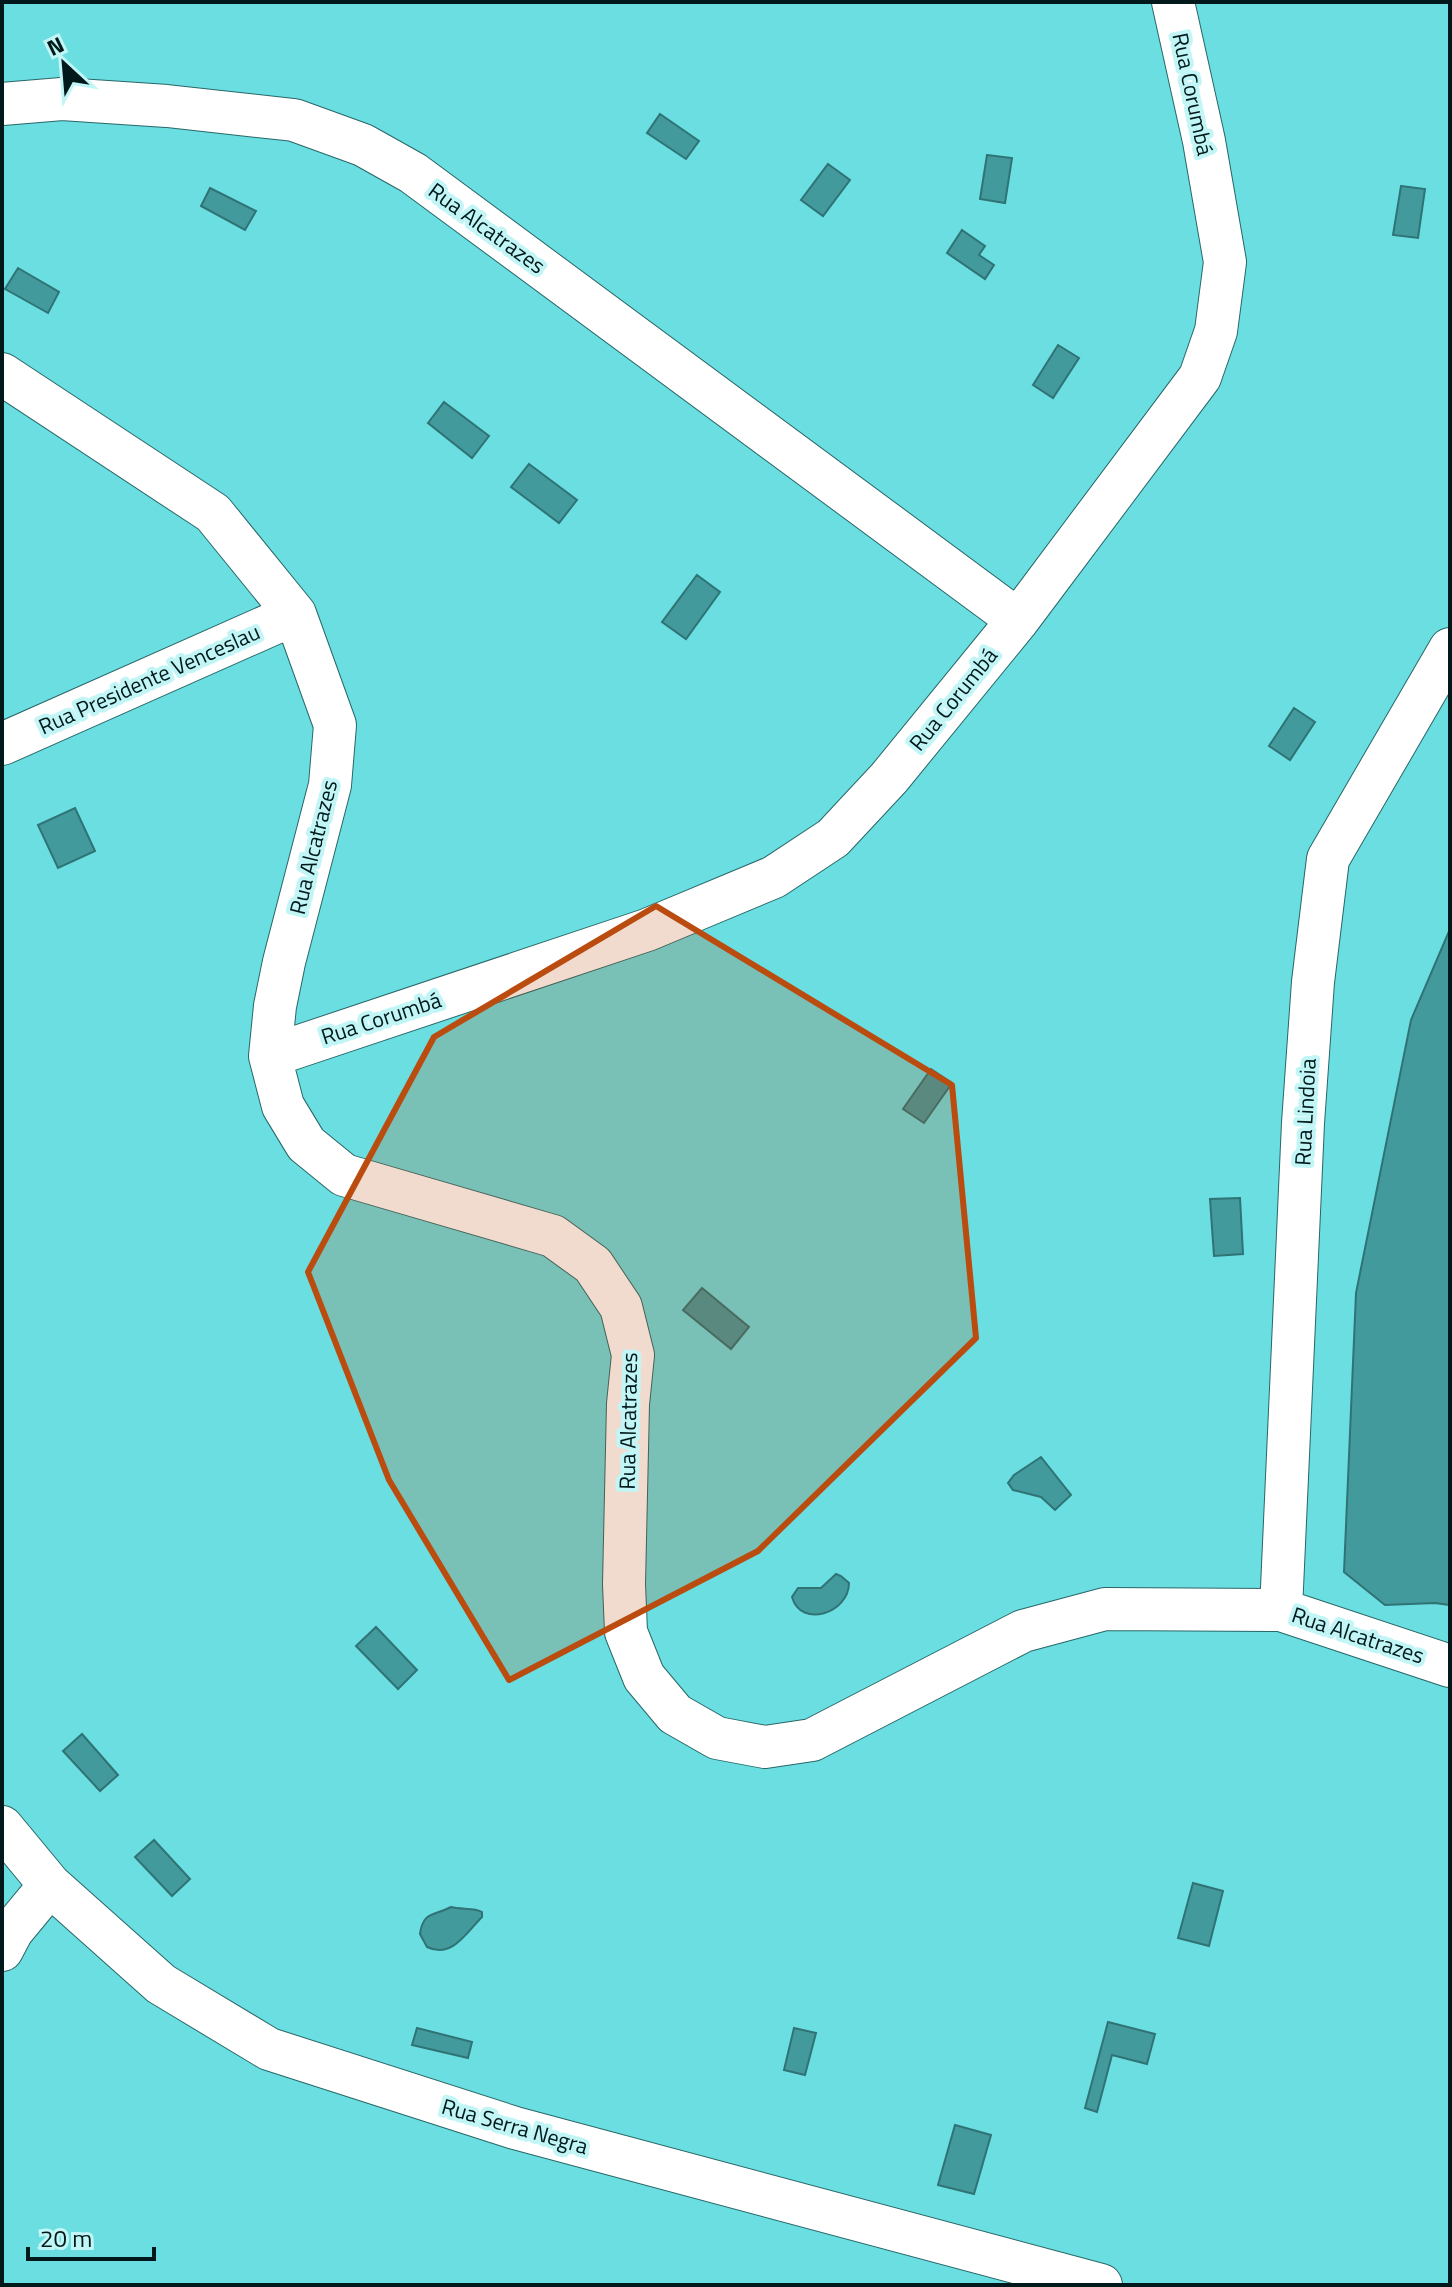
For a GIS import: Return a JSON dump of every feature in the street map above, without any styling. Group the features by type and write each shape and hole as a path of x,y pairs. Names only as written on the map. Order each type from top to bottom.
{"street":[{"name":"Rua Corumbá","path":"270,1056 647,930 774,877 833,838 889,778 1018,620 1200,377 1216,331 1225,262 1204,141 1173,2"},
{"name":"Rua Alcatrazes","path":"2,104 62,99 262,116 294,120 363,145 413,173 1018,620"},
{"name":"Rua Alcatrazes","path":"2,374 213,513 295,614 335,725 330,785 275,1006 270,1056 283,1106 306,1144 344,1175 553,1236 593,1265 621,1307 633,1355 627,1449 626,1632 644,1677 675,1714 717,1738 765,1747 812,1740 1023,1631 1105,1609 1281,1610 1450,1666"},
{"name":"Rua Presidente Venceslau","path":"2,744 295,614"},
{"name":"Rua Lindoia","path":"1281,1610 1303,1123 1313,982 1328,859 1450,649"},
{"name":"Rua Serra Negra","path":"2,1827 50,1885 161,1984 269,2049 515,2128 1101,2285"},
{"path":"2,1950 12,1931 50,1885"}],"highlighted area":[{"path":"656,906 952,1085 976,1338 758,1551 509,1680 389,1480 308,1272 434,1037"}],"water":[{"path":"660,114 699,141 686,159 647,133"},
{"path":"987,155 1012,158 1005,203 980,199"},
{"path":"828,164 850,180 823,216 801,200"},
{"path":"1401,186 1425,189 1418,238 1393,235"},
{"path":"210,188 256,211 245,230 201,206"},
{"path":"962,230 985,246 979,255 994,265 985,279 947,253"},
{"path":"18,268 59,292 48,313 5,289"},
{"path":"1058,345 1079,358 1053,398 1033,385"},
{"path":"444,402 489,436 472,458 428,423"},
{"path":"529,464 577,500 559,523 511,487"},
{"path":"697,575 720,592 686,639 662,622"},
{"path":"1294,708 1315,722 1290,760 1269,746"},
{"path":"75,808 95,851 58,868 38,825"},
{"path":"1450,929 1450,1605 1385,1605 1344,1572 1356,1293 1411,1020"},
{"path":"931,1069 952,1083 924,1123 903,1109"},
{"path":"1240,1198 1243,1254 1214,1256 1210,1199"},
{"path":"702,1288 749,1327 731,1349 683,1310"},
{"path":"1041,1457 1071,1495 1055,1510 1041,1497 1013,1490 1008,1483 1014,1475"},
{"path":"836,1574 849,1583 847,1594 833,1609 814,1615 797,1607 792,1597 798,1588 821,1588"},
{"path":"376,1627 417,1670 398,1689 356,1646"},
{"path":"82,1734 118,1775 100,1791 63,1751"},
{"path":"154,1840 190,1879 172,1896 135,1857"},
{"path":"1193,1883 1223,1891 1209,1946 1178,1938"},
{"path":"451,1907 479,1910 482,1917 451,1947 436,1950 427,1947 420,1934 424,1921 430,1915"},
{"path":"1108,2022 1155,2034 1147,2064 1112,2055 1097,2112 1085,2108"},
{"path":"417,2028 472,2042 468,2058 412,2045"},
{"path":"794,2028 816,2033 805,2075 784,2070"},
{"path":"955,2125 991,2135 974,2194 938,2185"}]}
